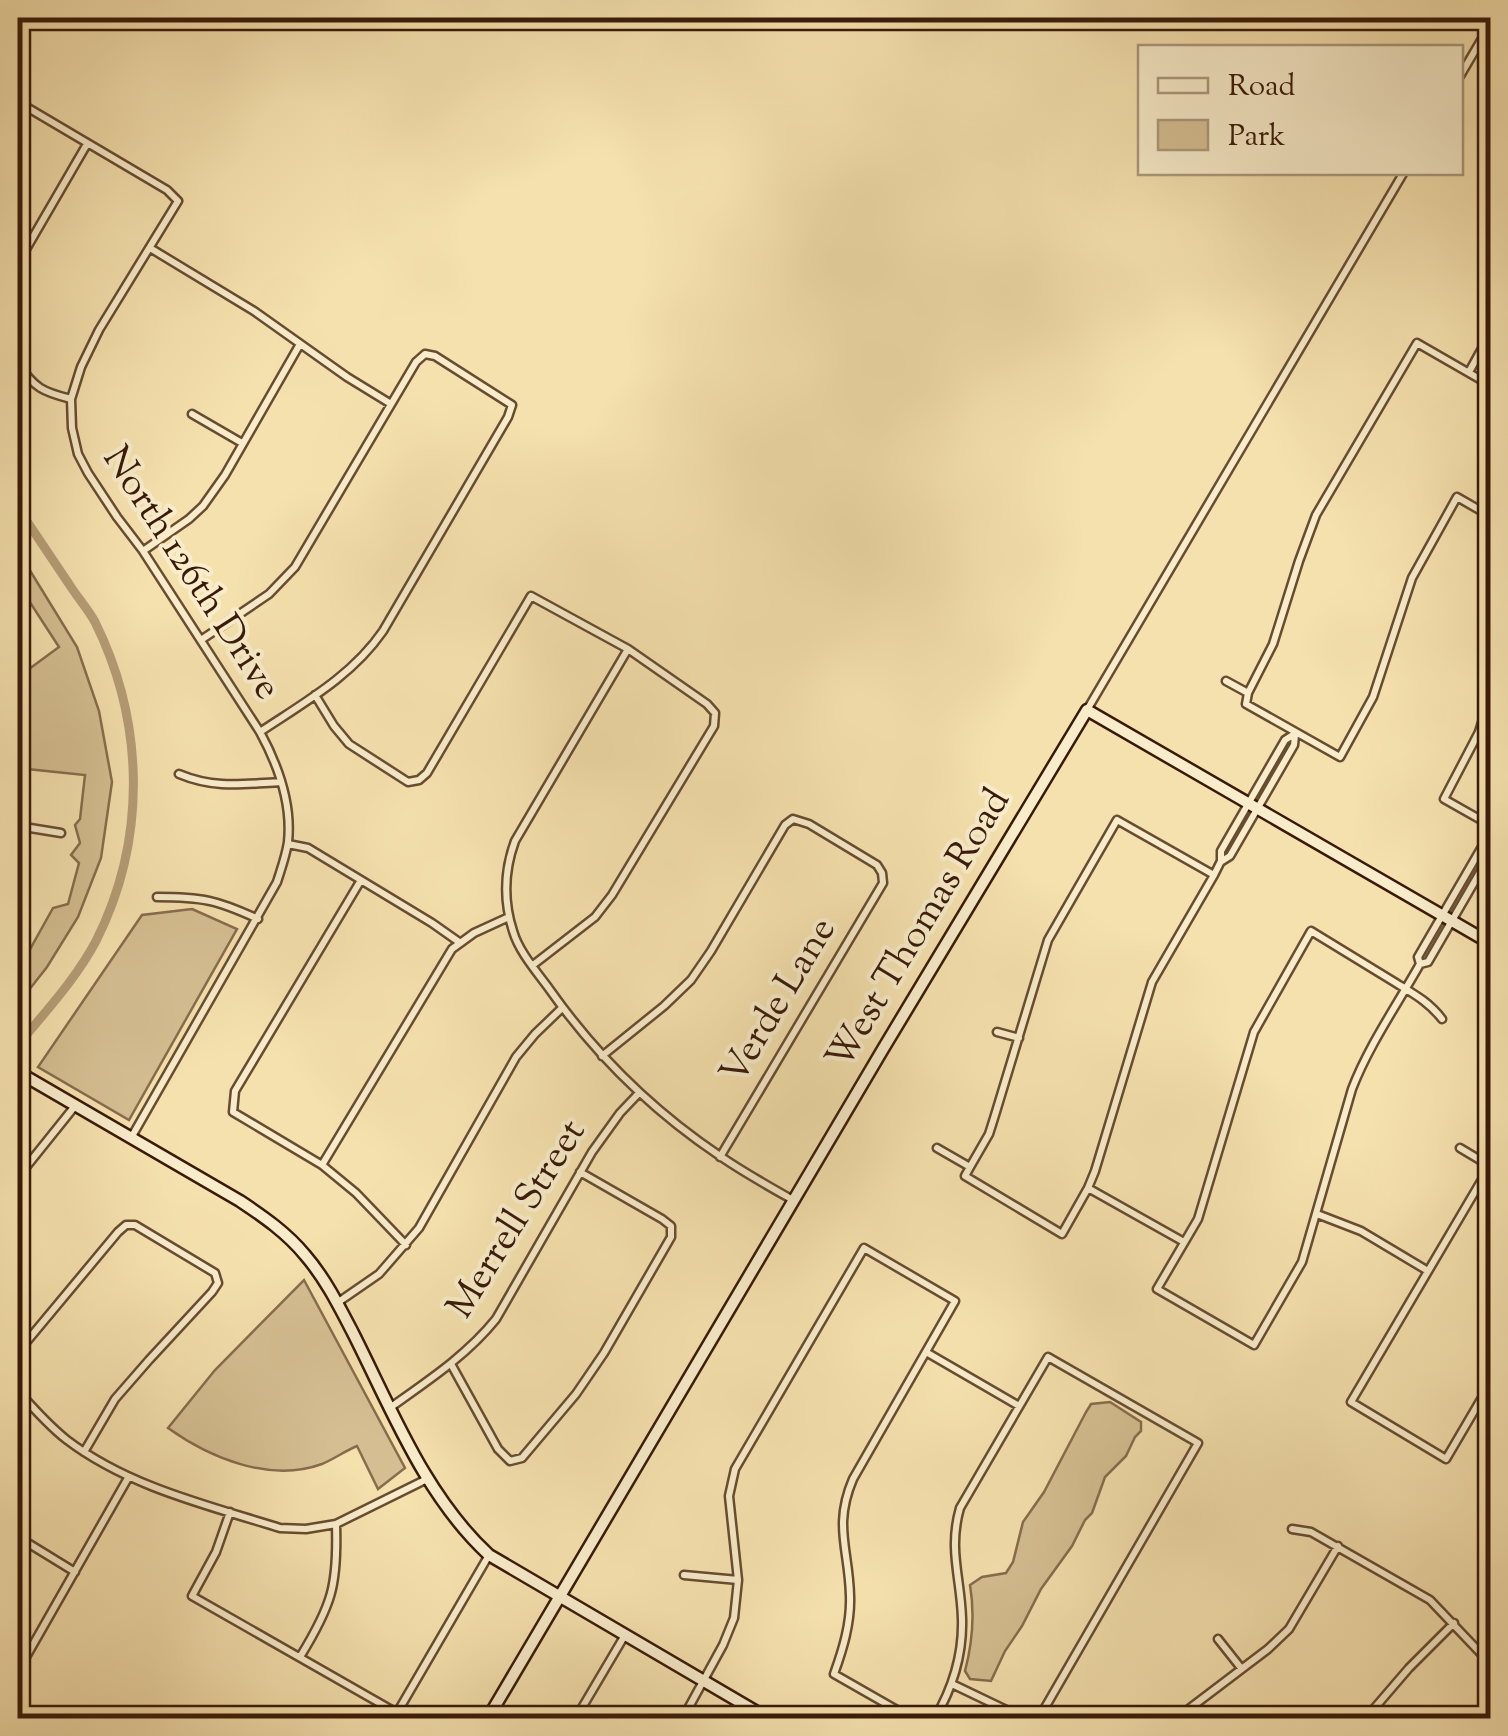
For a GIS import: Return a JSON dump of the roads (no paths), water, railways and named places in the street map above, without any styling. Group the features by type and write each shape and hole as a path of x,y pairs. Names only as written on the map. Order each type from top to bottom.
{"street":[{"path":"1463,71 1490,25"},
{"path":"18,102 167,190 178,201 99,330 71,398 40,390 18,363"},
{"path":"18,264 88,143"},
{"name":"West Thomas Road","path":"488,1718 1402,175"},
{"path":"150,248 254,310 391,404"},
{"path":"1469,372 1490,334"},
{"path":"1490,385 1417,342 1316,515 1273,644 1248,692 1246,704 1340,758 1373,697 1416,567 1458,497 1490,516"},
{"path":"142,550 203,506 300,344"},
{"path":"201,640 269,594 296,567 424,354 435,356 512,405 368,653 349,671 260,732"},
{"name":"North 126th Drive","path":"71,398 78,454 272,754 288,813 288,844"},
{"path":"192,414 242,444"},
{"name":"North 126th Drive","path":"315,695 349,744 408,782 427,773 531,596 628,650"},
{"path":"532,966 595,917 612,895 714,726 715,713 707,704 628,650 515,840 507,864 505,890 514,936 532,966 562,1008 639,1094 720,1157 794,1200"},
{"path":"18,681 19,691"},
{"path":"1226,681 1248,692"},
{"path":"1447,918 1490,829 1444,799 1479,732 1490,696"},
{"path":"1087,710 1490,943"},
{"path":"1214,875 1116,820 1048,940 989,1134 965,1176 1062,1234 1088,1188 1102,1150 1152,982 1214,875 1221,850 1253,806 1285,740 1296,733"},
{"path":"179,774 200,783 224,785 282,782"},
{"name":"Verde Lane","path":"602,1056 691,980 784,824 793,819 809,824 877,865 883,883 720,1157"},
{"path":"18,826 62,833"},
{"path":"131,1139 258,919 277,882 288,844 308,848 459,942"},
{"path":"1442,1019 1430,1004 1406,989 1310,932 1254,1032 1198,1219 1157,1289 1254,1346 1302,1262 1357,1076 1406,989 1420,964 1418,957 1490,855"},
{"path":"361,880 235,1091 234,1112 322,1165 406,1245"},
{"path":"157,897 196,897 258,919"},
{"path":"322,1165 459,942 509,917"},
{"path":"337,1303 379,1274 419,1228 516,1057 562,1008"},
{"path":"997,1032 1019,1038"},
{"path":"18,1072 240,1201 274,1224 303,1252 337,1303 427,1479 450,1514 490,1554 767,1718"},
{"name":"Merrell Street","path":"391,1407 451,1364 496,1318 606,1130 639,1094"},
{"path":"18,1178 75,1106"},
{"path":"937,1148 970,1168"},
{"path":"1460,1148 1490,1166 1352,1402 1446,1459 1490,1384"},
{"path":"451,1364 498,1449 510,1461 522,1458 576,1394 604,1353 671,1237 670,1226 580,1172"},
{"path":"1088,1188 1184,1242"},
{"path":"1316,1214 1361,1232 1428,1272"},
{"path":"18,1352 126,1225 135,1224 215,1272 218,1283 115,1399 84,1452"},
{"path":"683,1718 734,1618 738,1580 730,1496 735,1469 864,1248 955,1301 853,1479 842,1519 850,1610 834,1674 911,1718"},
{"path":"926,1352 1020,1406"},
{"path":"935,1718 952,1684 962,1640 953,1546 960,1508 1048,1357 1198,1443 1039,1718"},
{"path":"18,1391 62,1437 128,1478 280,1528 336,1524 427,1479"},
{"path":"18,1671 128,1478"},
{"path":"230,1512 216,1552 192,1596 397,1713 490,1554"},
{"path":"300,1656 319,1626 333,1589 336,1524"},
{"path":"1292,1530 1310,1532 1338,1546 1430,1600 1490,1664"},
{"path":"18,1537 75,1572"},
{"path":"1176,1718 1289,1629 1338,1546"},
{"path":"684,1574 738,1580"},
{"path":"1366,1718 1454,1623"},
{"path":"576,1718 626,1635"},
{"path":"1218,1639 1240,1668"},
{"path":"952,1684 1024,1718"}],"waterway":[{"path":"18,508 92,617 111,661 131,741 133,781 131,822 113,902 88,955 18,1045"}]}
